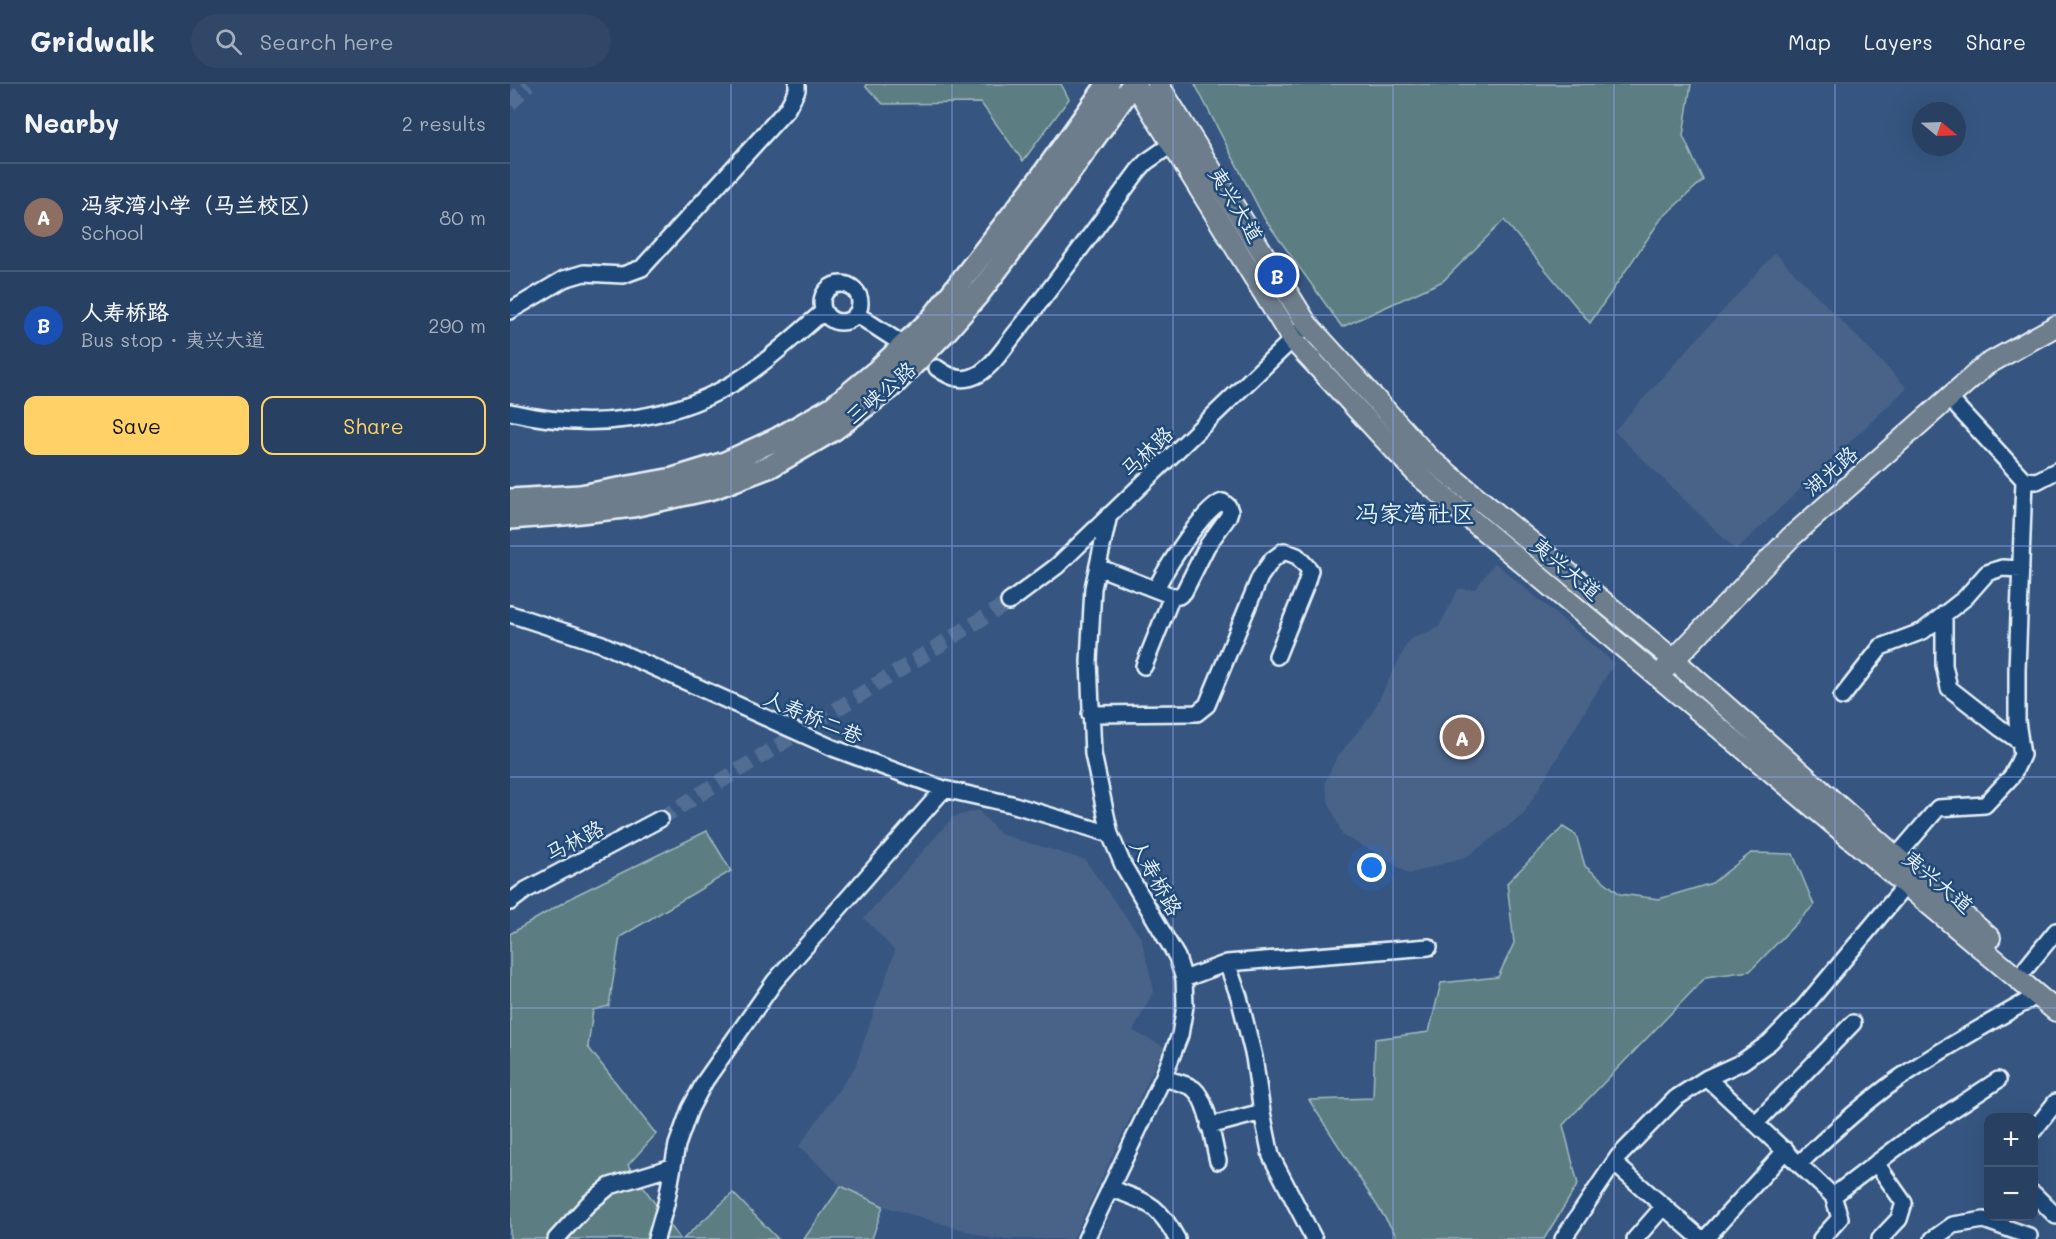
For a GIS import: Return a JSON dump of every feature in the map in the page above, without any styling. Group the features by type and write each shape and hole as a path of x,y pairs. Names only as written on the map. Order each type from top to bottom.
{"highway":[{"name":"三峡公路","path":"510,518 633,506 713,488 771,466 833,430 891,387 979,293 1047,187 1108,84"},
{"name":"三峡公路","path":"510,500 579,496 673,479 725,463 777,439 833,408 878,371 932,319 1134,84"}],"main road":[{"name":"夷兴大道","path":"1134,84 1292,339 1418,474 1906,885 2047,995"},
{"name":"夷兴大道","path":"1158,84 1307,324 1429,458 1674,660 1896,857 2026,968 2056,1011"},
{"name":"湖光路","path":"1658,676 1791,537 1986,364 2056,326"}],"street":[{"path":"510,311 564,279 584,273 623,275 642,268 787,109 797,84"},
{"path":"937,368 949,376 962,379 980,373 992,362 1138,171 1146,162 1172,144"},
{"path":"841,284 852,288 859,297 859,308 856,314 840,322 828,316 824,311 822,299 825,293 830,288 841,284"},
{"path":"510,412 537,418 588,422 670,411 708,396 745,375 824,311"},
{"path":"856,314 896,340"},
{"name":"马林路","path":"1009,602 1057,566 1307,324"},
{"path":"1949,398 2024,480 2037,481 2056,471"},
{"path":"1896,857 1938,808 1985,805 2012,776 2022,755 2019,741 2017,670 2024,480"},
{"path":"1098,567 1156,590 1172,596 1179,596 1184,592 1207,546 1228,517 1230,511 1228,506 1223,502 1212,508 1178,551 1156,590"},
{"name":"人寿桥路","path":"1086,1239 1163,1078 1180,1035 1185,1006 1184,979 1173,949 1124,865 1110,834 1093,754 1089,661 1094,588 1109,515"},
{"path":"1090,714 1197,714 1207,705 1260,577 1272,560 1284,551 1297,556 1310,570 1277,656"},
{"path":"1842,697 1881,647 1923,631 1965,598 1987,573 2002,568 2021,569"},
{"path":"1144,666 1172,596"},
{"name":"人寿桥二巷","path":"510,614 602,645 833,748 944,789 1011,804 1110,834"},
{"path":"1944,614 1944,665 1949,688 2019,741"},
{"path":"656,1239 666,1204 677,1145 705,1081 775,981 944,789"},
{"name":"马林路","path":"510,902 536,885 660,819"},
{"path":"1563,1239 1614,1163 1676,1098 1707,1078 1743,1062 1770,1042 1804,1008 1906,885"},
{"path":"2026,968 2056,931"},
{"path":"1184,979 1227,963 1429,947"},
{"path":"1227,963 1239,997 1254,1057 1271,1156 1314,1239"},
{"path":"1800,1163 1842,1122 1898,1079 1962,1038 2047,995"},
{"path":"1756,1123 1853,1023"},
{"path":"1163,1078 1188,1085 1202,1099 1218,1161"},
{"path":"1707,1078 1833,1196 1840,1218 1821,1239"},
{"path":"1833,1196 1908,1139 1998,1080"},
{"path":"2038,1125 2056,1102"},
{"path":"1209,1126 1262,1112"},
{"path":"1614,1163 1703,1239 1786,1150"},
{"path":"1876,1163 1905,1203 1899,1219 1880,1239"},
{"path":"556,1239 588,1204 610,1186 672,1167"},
{"path":"1110,1188 1149,1203 1160,1211 1177,1239"},
{"path":"2038,1198 2056,1216"},
{"path":"1635,1239 1664,1206"},
{"path":"1933,1239 1953,1225 1984,1214"},
{"path":"2001,1221 2029,1236"}],"shaded area":[{"path":"1775,253 1907,388 1736,550 1614,431"},
{"path":"1495,563 1614,663 1523,815 1468,856 1409,874 1373,851 1343,836 1329,804 1325,782 1336,759 1371,715 1409,640 1439,627 1458,589 1475,589"},
{"path":"978,810 1000,834 1085,860 1141,938 1154,990 1133,1031 1164,1047 1073,1239 994,1239 883,1206 841,1186 799,1146 855,1067 895,951 864,918 953,817"}],"green space":[{"path":"866,84 1061,84 1069,99 1023,161 981,103 883,104 866,87"},
{"path":"1195,84 1691,84 1683,136 1703,180 1661,219 1590,323 1504,220 1443,281 1342,327 1264,218"},
{"path":"1563,827 1576,835 1585,866 1620,894 1659,899 1712,883 1751,853 1793,854 1814,905 1750,971 1706,977 1563,1125 1578,1184 1544,1239 1392,1239 1396,1235 1309,1100 1373,1098 1375,1039 1429,1032 1441,983 1498,977 1514,943 1507,883"},
{"path":"707,831 731,871 620,937 609,1006 593,1010 588,1047 656,1134 628,1165 680,1239 510,1239 510,934 576,895"},
{"path":"841,1186 883,1206 872,1239 804,1239"},
{"path":"733,1193 778,1239 683,1239"}],"tunnel":[{"path":"510,104 528,84"},
{"path":"660,819 1009,602"}],"place":[{"name":"人寿桥路","path":"1277,275"},
{"name":"冯家湾小学（马兰校区）","path":"1462,737"}],"district":[{"name":"冯家湾社区","path":"1415,512"}]}
